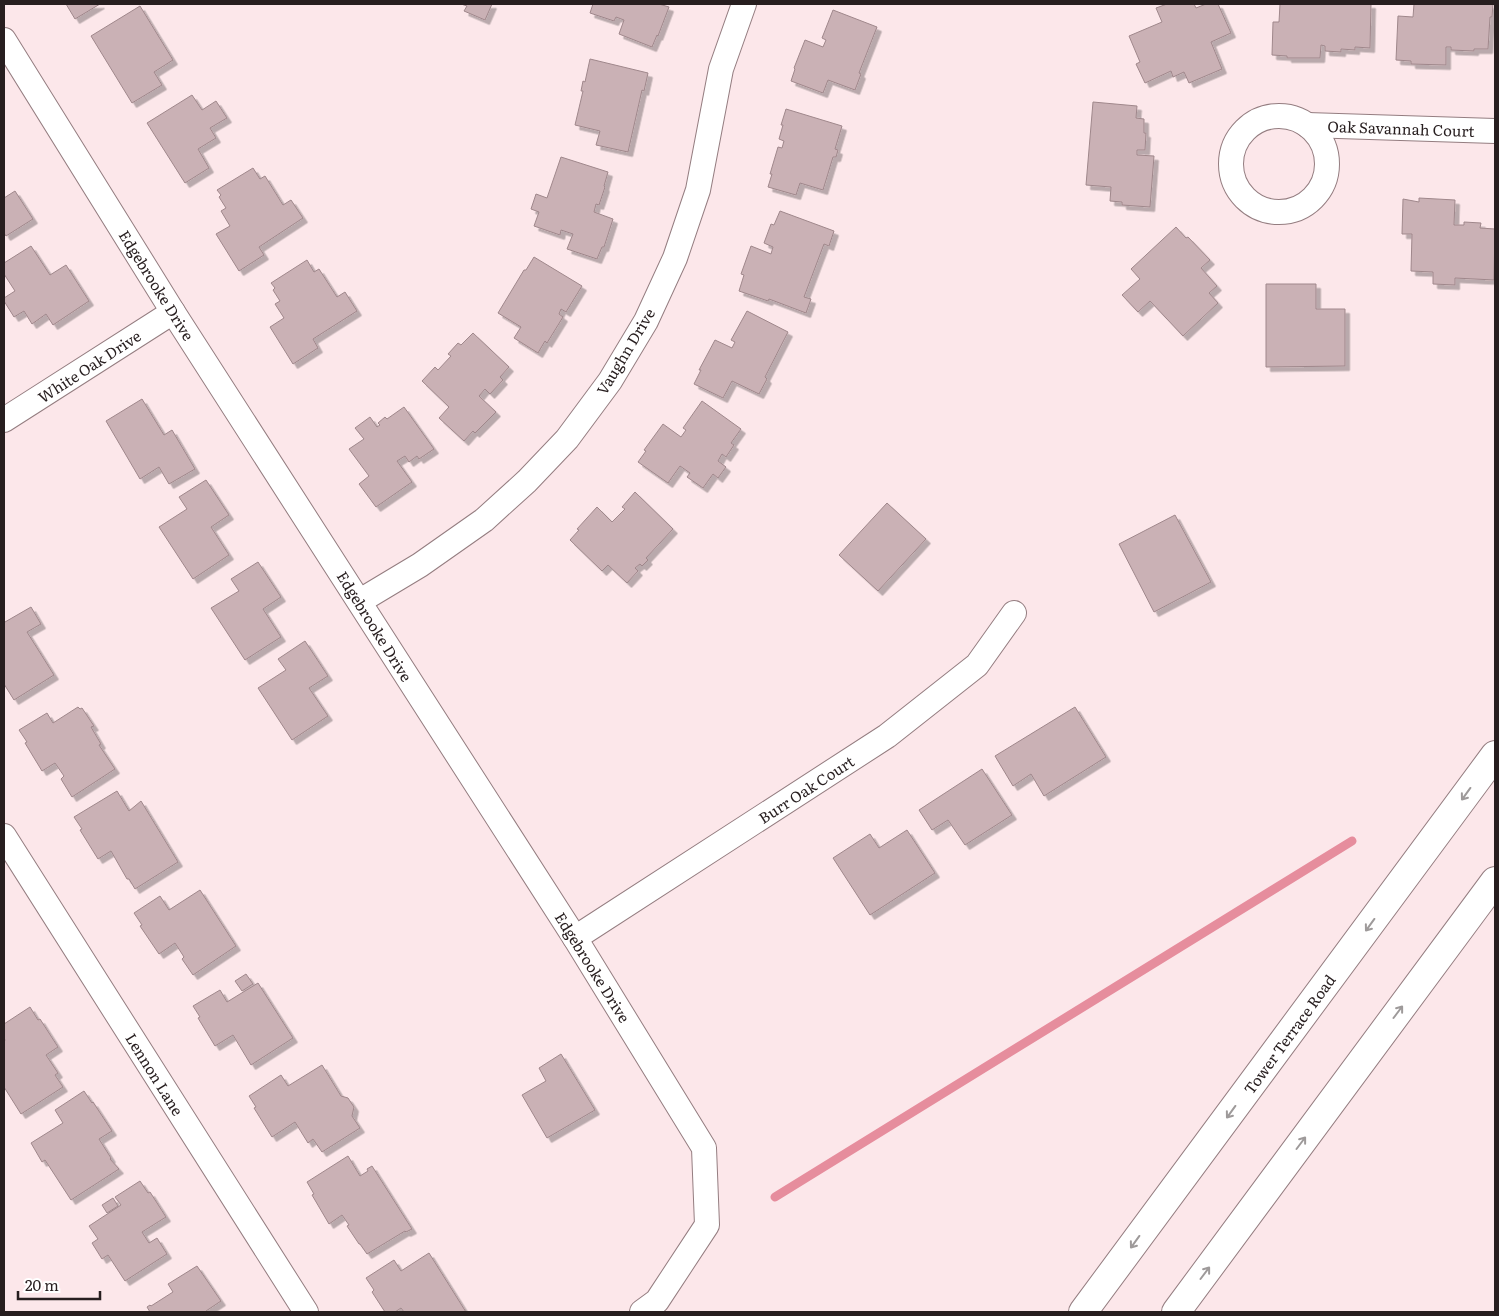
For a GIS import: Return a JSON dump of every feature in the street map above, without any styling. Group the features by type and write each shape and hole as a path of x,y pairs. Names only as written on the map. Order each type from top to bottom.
{"street":[{"name":"Vaughn Drive","path":"360,601 420,565 484,520 527,481 567,439 610,382 646,321 675,258 698,190 721,69 744,4"},
{"name":"Edgebrooke Drive","path":"4,40 173,312 575,938 704,1148 708,1225 657,1301 642,1312"},
{"name":"Oak Savannah Court","path":"1307,125 1318,137 1326,151 1327,166 1324,182 1316,196 1303,206 1288,212 1272,212 1257,207 1244,198 1236,185 1231,170 1232,154 1238,140 1248,127 1262,120 1278,116 1293,118 1307,125 1495,131"},
{"name":"White Oak Drive","path":"4,420 173,312"},
{"name":"Burr Oak Court","path":"575,938 887,736 977,665 1014,613"},
{"name":"Tower Terrace Road","path":"1083,1312 1495,755"},
{"name":"Lennon Lane","path":"4,836 306,1312"},
{"path":"1176,1312 1495,881"}],"building":[{"path":"66,4 100,4 75,19"},
{"path":"461,4 492,4 485,20 464,11 467,6"},
{"path":"593,4 659,4 669,7 652,47 619,34 624,20 616,17 614,21 590,13"},
{"path":"1167,4 1194,4 1196,8 1206,4 1218,4 1231,33 1211,42 1222,69 1189,83 1184,72 1173,77 1171,71 1145,83 1136,64 1140,62 1129,36 1162,22 1156,8"},
{"path":"1280,4 1371,4 1370,48 1355,47 1355,50 1341,49 1341,52 1325,51 1325,46 1321,45 1320,58 1287,58 1287,56 1272,55 1273,22 1279,22"},
{"path":"1414,4 1493,4 1492,17 1490,17 1488,49 1474,49 1474,51 1451,50 1451,47 1446,47 1446,65 1411,64 1411,61 1396,60 1398,16 1413,17"},
{"path":"140,6 173,60 154,72 162,85 132,103 91,36"},
{"path":"833,10 877,27 859,73 861,74 855,90 828,80 823,93 791,81 805,40 823,47 826,40 822,38"},
{"path":"590,59 648,73 644,91 642,90 628,152 596,145 600,131 575,125 583,91 581,91 583,81 585,82"},
{"path":"192,95 202,110 216,101 227,118 210,128 216,138 198,149 209,168 185,183 147,123"},
{"path":"1093,102 1137,106 1136,118 1144,119 1144,133 1146,133 1145,150 1137,150 1137,155 1154,156 1150,207 1122,205 1122,202 1110,201 1111,187 1086,185"},
{"path":"786,109 842,126 835,149 838,150 836,157 833,157 823,190 800,183 796,195 768,187 778,147 782,148 784,141 779,139"},
{"path":"561,157 608,172 599,205 596,204 594,212 613,219 604,247 602,247 597,259 567,249 573,234 561,230 560,235 534,226 539,212 531,209 536,194 547,198"},
{"path":"253,168 260,179 265,176 283,205 291,200 303,218 259,247 264,255 239,271 216,234 230,226 221,211 226,208 217,190"},
{"path":"15,191 33,219 6,236 4,233 4,198"},
{"path":"1419,198 1455,200 1454,225 1464,225 1464,222 1481,223 1480,228 1495,229 1494,280 1455,278 1455,285 1433,284 1433,272 1411,271 1412,234 1402,234 1403,199 1419,202"},
{"path":"780,211 834,231 829,246 824,244 804,297 811,299 806,313 769,299 768,301 739,291 744,275 741,274 751,246 771,254 773,247 764,243 771,224 774,225"},
{"path":"1176,227 1210,260 1201,268 1217,286 1209,293 1218,303 1183,336 1150,301 1138,312 1122,295 1140,279 1131,269"},
{"path":"31,246 50,275 66,265 89,301 53,325 46,314 32,324 24,311 14,317 4,301 4,298 15,291 4,274 4,263"},
{"path":"534,257 582,286 566,312 561,309 559,314 563,317 547,343 545,341 538,353 514,338 521,327 498,313"},
{"path":"307,260 314,272 319,269 337,297 345,292 357,311 313,339 318,348 293,364 270,327 284,318 275,304 280,301 271,283"},
{"path":"1266,284 1316,284 1316,309 1345,309 1345,366 1266,367"},
{"path":"747,311 788,332 765,377 767,379 759,394 732,381 723,398 694,384 701,370 699,370 715,340 732,348 735,342 731,340"},
{"path":"473,333 509,367 500,377 503,380 490,394 485,389 479,396 496,412 464,441 439,418 449,407 422,381 435,367 438,370 451,356 448,354 458,343 461,345"},
{"path":"142,399 164,435 172,430 195,469 169,484 159,467 140,479 106,421"},
{"path":"702,401 741,429 731,443 734,445 726,457 722,454 718,461 726,467 718,478 713,474 703,488 687,477 690,473 680,466 668,483 638,462 646,451 644,450 663,424 681,437 686,430 683,428"},
{"path":"404,407 434,449 419,459 417,456 409,462 405,456 397,461 412,482 376,507 359,484 369,476 349,449 364,439 355,428 370,417 377,427 380,425 378,423 385,417 387,419"},
{"path":"206,480 229,515 211,527 229,555 193,579 159,527 187,509 179,497"},
{"path":"635,492 673,529 646,558 648,560 642,566 640,564 635,568 638,571 627,583 608,565 602,571 570,540 579,530 577,529 597,507 612,522 625,509 622,507"},
{"path":"887,503 926,539 878,591 839,555"},
{"path":"1175,515 1211,582 1154,612 1119,544"},
{"path":"258,562 281,597 263,609 281,637 245,660 211,608 239,591 231,579"},
{"path":"31,607 41,624 27,632 54,675 14,700 4,684 4,621"},
{"path":"305,641 328,676 309,688 328,716 292,740 258,688 286,670 278,659"},
{"path":"78,707 82,708 94,726 91,727 101,744 99,745 115,769 72,797 61,779 64,776 55,763 42,771 19,730 47,713 53,723"},
{"path":"1075,707 1106,757 1044,796 1031,774 1013,786 995,756"},
{"path":"982,769 1012,815 965,845 948,820 932,830 919,810"},
{"path":"117,791 129,811 141,801 178,862 135,889 111,851 98,859 74,817"},
{"path":"907,830 935,873 870,915 833,858 870,834 879,848"},
{"path":"200,890 236,946 193,975 182,959 184,957 175,943 159,954 140,926 142,925 134,913 160,896 169,910"},
{"path":"246,974 253,984 242,991 235,981"},
{"path":"258,983 293,1038 251,1065 233,1035 215,1046 193,1006 220,990 227,1002"},
{"path":"30,1007 58,1047 46,1055 58,1073 55,1075 63,1087 21,1114 4,1087 4,1024"},
{"path":"561,1054 595,1110 547,1138 522,1095 546,1081 539,1068"},
{"path":"322,1065 341,1096 348,1098 354,1107 352,1116 360,1128 322,1152 313,1139 308,1143 295,1122 272,1137 254,1108 256,1107 249,1096 281,1075 288,1086"},
{"path":"84,1091 112,1131 99,1139 110,1159 119,1169 71,1200 45,1160 42,1162 31,1143 63,1123 55,1110"},
{"path":"348,1156 360,1176 372,1166 412,1229 405,1231 367,1254 347,1226 349,1225 342,1215 329,1224 312,1195 314,1194 307,1182"},
{"path":"140,1181 148,1193 150,1192 166,1217 142,1232 149,1243 157,1238 167,1254 125,1281 108,1255 102,1259 92,1243 98,1239 89,1226 121,1205 115,1197"},
{"path":"113,1198 118,1206 107,1213 102,1205"},
{"path":"429,1253 466,1312 404,1312 401,1308 395,1312 385,1312 372,1292 374,1290 366,1278 394,1260 401,1271"},
{"path":"197,1266 221,1301 206,1312 150,1312 147,1307 173,1292 168,1284"}],"waterway":[{"path":"775,1197 1352,841"}]}
